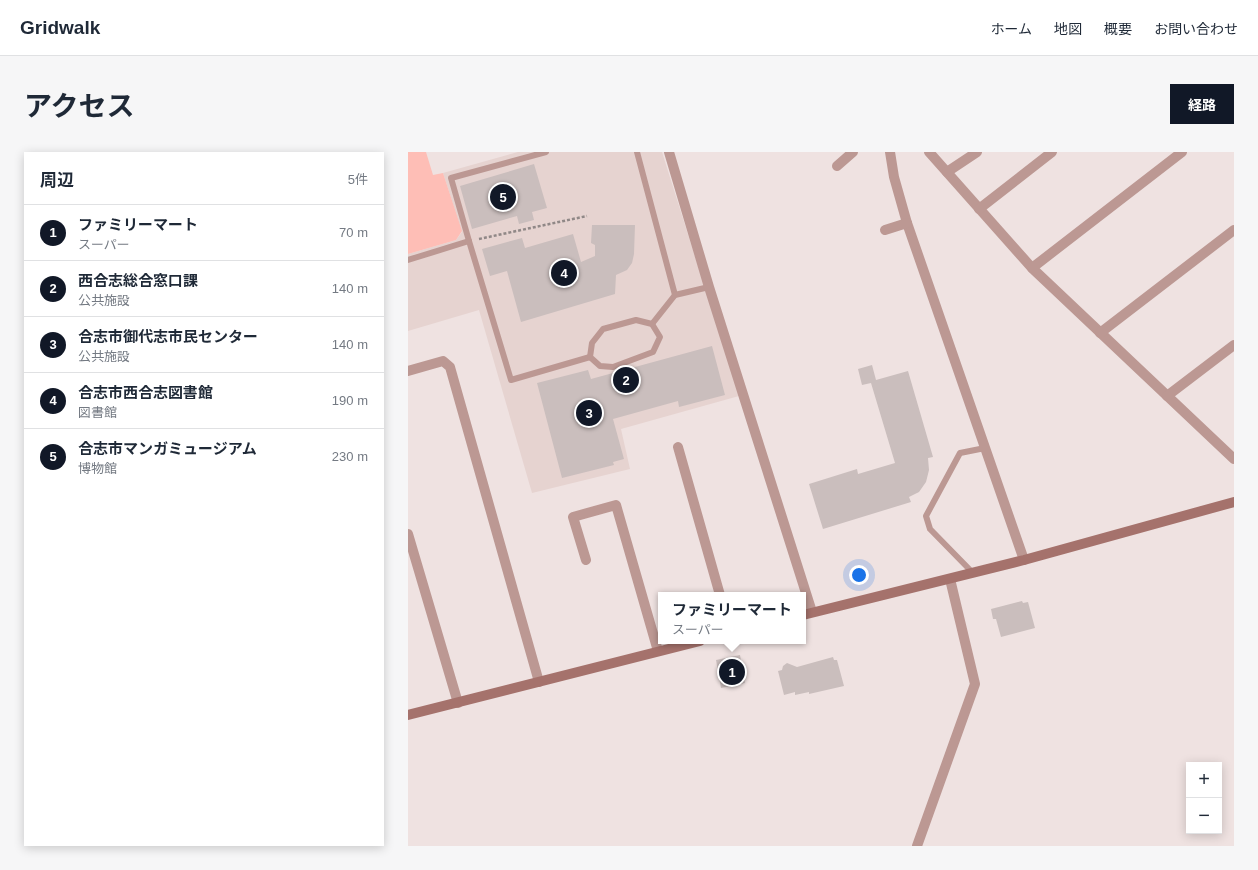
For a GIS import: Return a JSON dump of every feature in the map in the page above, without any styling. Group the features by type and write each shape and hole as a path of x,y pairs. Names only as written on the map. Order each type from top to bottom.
{"street":[{"path":"669,152 800,592"},
{"path":"836,166 854,152"},
{"path":"890,152 894,177 907,223 1024,560"},
{"path":"929,152 1032,268 1234,459"},
{"path":"947,172 977,152"},
{"path":"979,209 1052,152"},
{"path":"1032,268 1182,152"},
{"path":"885,230 907,223"},
{"path":"1100,332 1234,230"},
{"path":"1167,396 1234,345"},
{"path":"408,371 443,361 450,367 539,682"},
{"path":"678,447 719,592"},
{"path":"807,614 1024,560 1234,502"},
{"path":"586,560 574,517 616,505 658,651"},
{"path":"408,534 458,703"},
{"path":"917,846 975,684 950,579"},
{"path":"408,715 687,644"}],"lane":[{"path":"546,152 451,178 511,380 590,357"},
{"path":"637,152 675,295"},
{"path":"408,260 469,241"},
{"path":"652,324 675,295 709,287"},
{"path":"636,320 652,324 660,336 653,352 613,366 600,366 590,357 592,343 603,329 636,320"},
{"path":"973,573 930,529 926,516 960,453 985,448"}],"path":[{"path":"469,241 587,216"}],"shaded area":[{"path":"408,152 426,152 433,175 443,173 462,231 456,240 408,254"},
{"path":"518,152 662,152 739,396 621,429 630,469 532,493 479,310 408,331 408,254 456,240 462,232 443,173"}],"building":[{"path":"534,164 547,208 532,212 534,220 519,224 517,216 472,229 460,186"},
{"path":"592,225 635,225 634,254 632,263 627,270 616,275 615,294 521,322 507,271 490,276 482,249 522,238 525,248 573,234 581,262 595,256 595,245 591,243"},
{"path":"712,346 725,395 679,407 678,401 613,419 624,459 613,462 614,465 562,478 537,383 588,370 591,379"},
{"path":"872,365 876,380 908,371 933,457 928,458 929,470 926,482 919,492 909,497 911,502 823,529 809,484 857,469 858,474 895,463 871,383 862,385 858,369"},
{"path":"1022,601 1023,603 1028,602 1035,628 1001,637 996,619 993,619 991,609"},
{"path":"740,655 745,683 721,688 716,660"},
{"path":"833,657 834,660 837,660 844,686 809,694 809,692 795,695 795,692 784,695 778,671 782,670 783,666 787,663 797,667"}],"place":[{"name":"合志市マンガミュージアム","path":"503,197"},
{"name":"合志市西合志図書館","path":"564,273"},
{"name":"西合志総合窓口課","path":"626,380"},
{"name":"合志市御代志市民センター","path":"589,413"},
{"name":"ファミリーマート","path":"732,672"}]}
